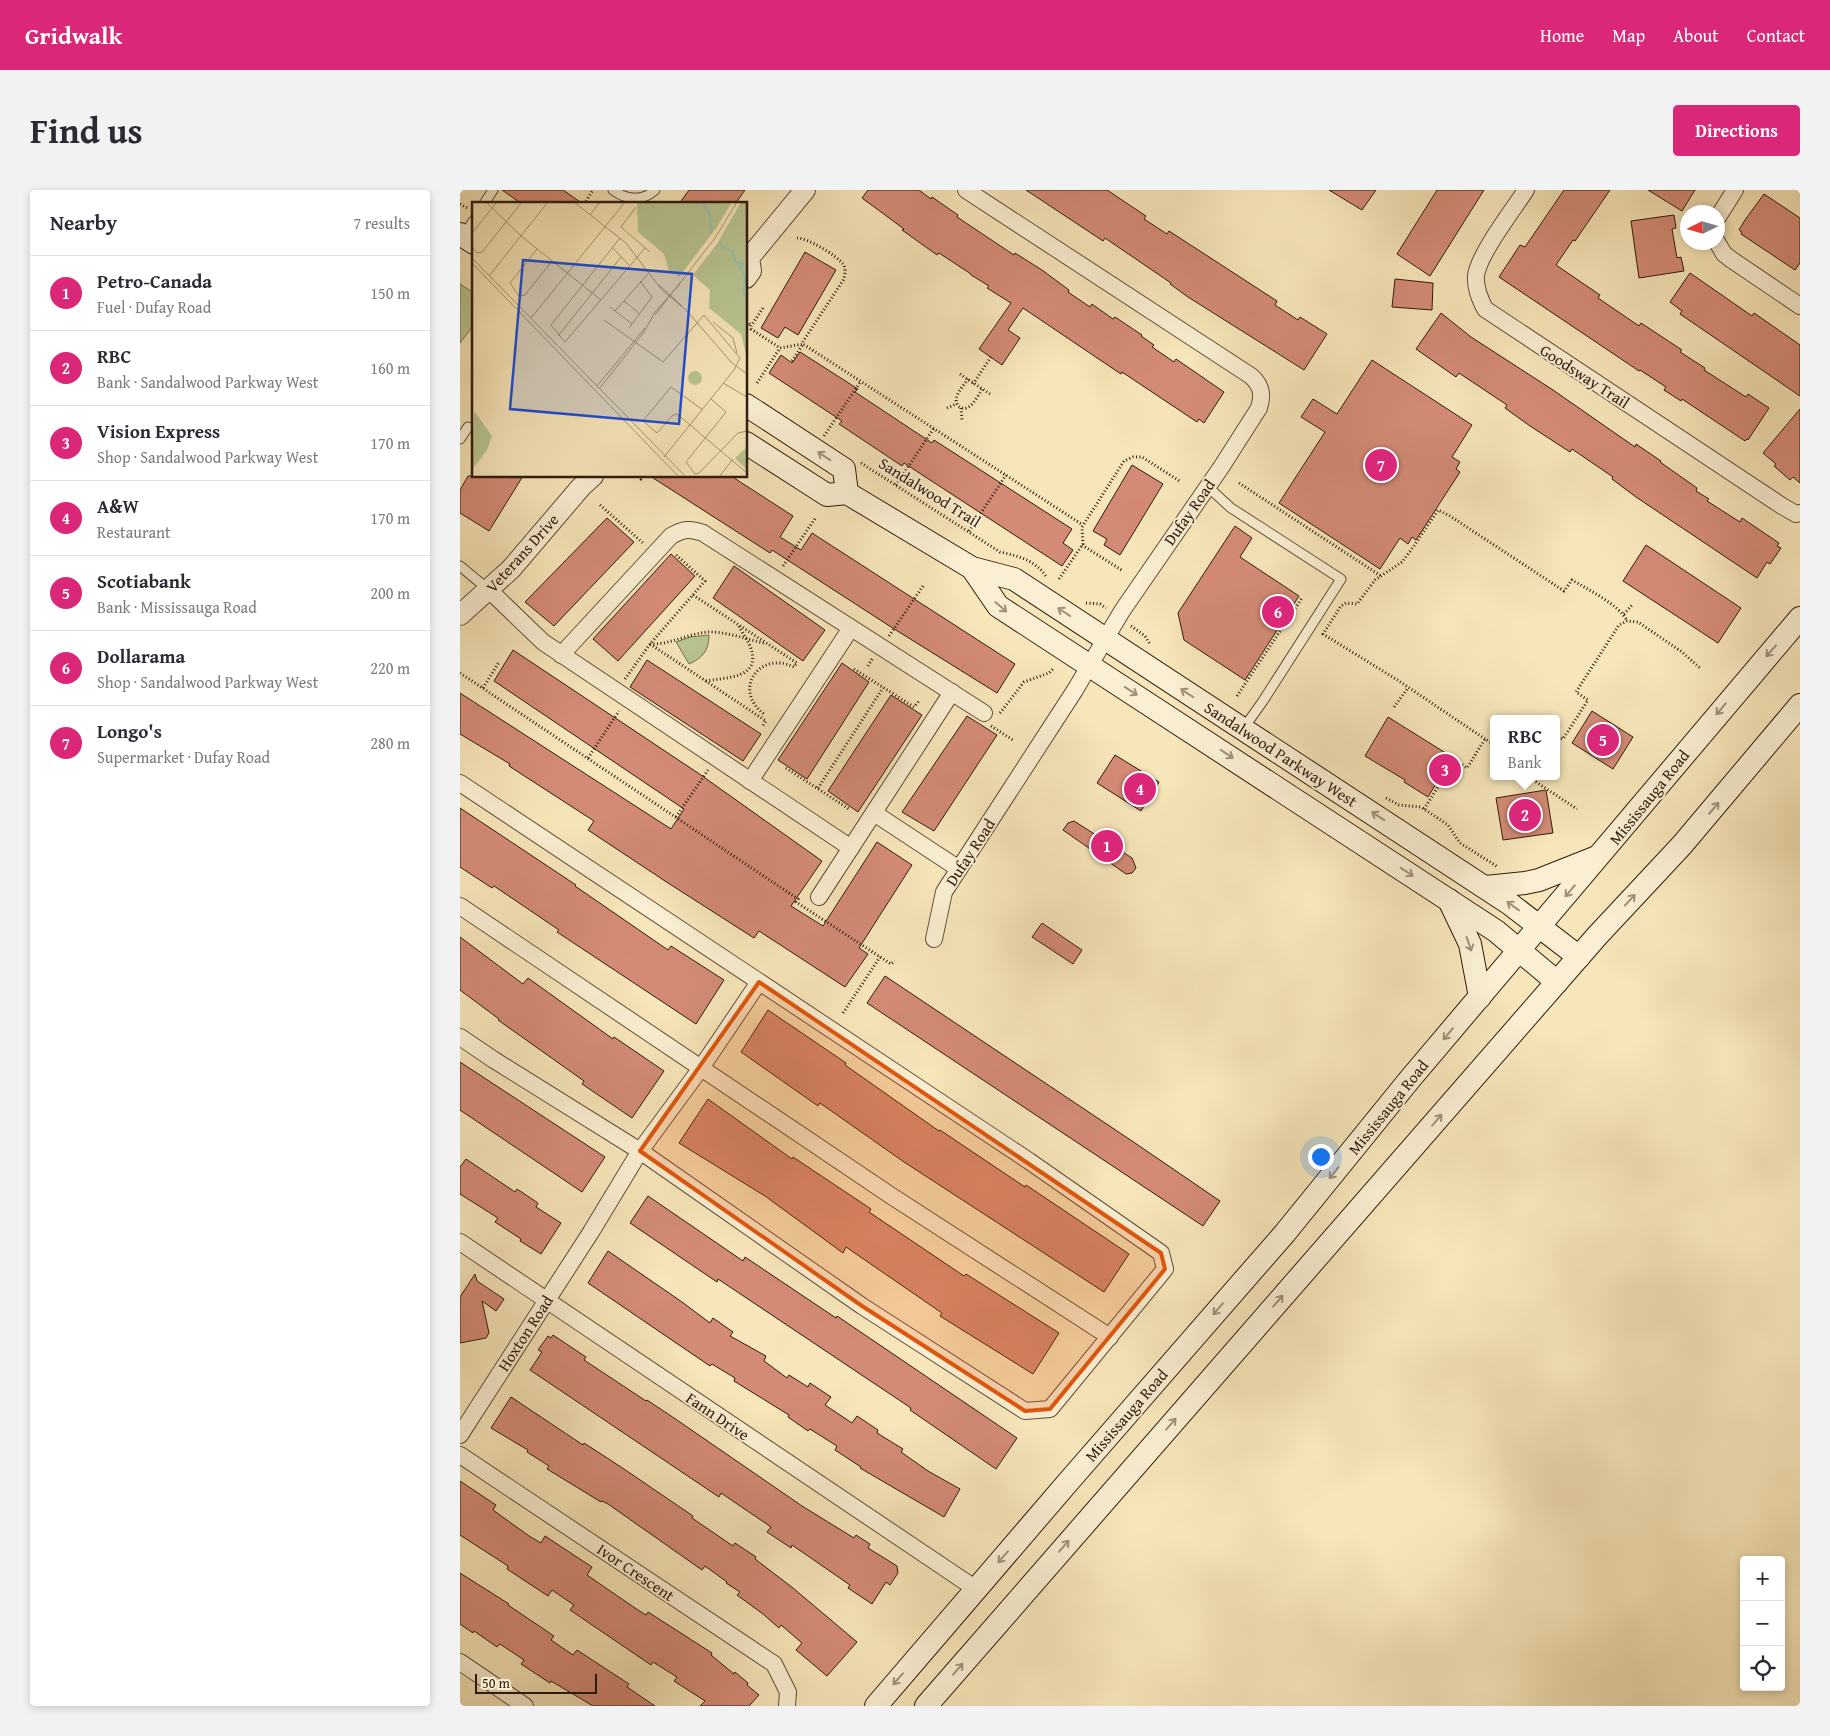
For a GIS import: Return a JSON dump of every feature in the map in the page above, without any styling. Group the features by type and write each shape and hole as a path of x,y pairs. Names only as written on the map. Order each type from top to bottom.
{"main road":[{"path":"748,406 844,470 848,493 826,495 748,444"},
{"name":"Sandalwood Parkway West","path":"848,493 972,568 1014,579 1516,907 1579,957"},
{"name":"Sandalwood Parkway West","path":"972,568 998,606 1449,899 1496,931 1557,982"},
{"name":"Mississauga Road","path":"876,1706 1285,1233 1410,1079 1800,618"},
{"path":"926,1706 1597,936 1682,845 1800,705"},
{"path":"1486,887 1539,880 1600,856"},
{"path":"1449,899 1470,944 1480,997"}],"street":[{"path":"748,275 751,271 748,258 805,190"},
{"name":"Dufay Road","path":"934,939 944,892 1159,555 1259,408 1262,399 1261,388 1257,382 966,190"},
{"name":"Goodsway Trail","path":"1526,190 1480,260 1476,276 1477,294 1484,310 1782,506 1796,514 1800,513"},
{"path":"1725,205 1735,190"},
{"path":"1722,250 1732,260 1800,306"},
{"name":"Veterans Drive","path":"460,615 511,569 586,480"},
{"path":"562,655 671,536 680,530 692,528 703,533 984,713"},
{"path":"489,590 543,642 851,848"},
{"path":"750,781 850,628"},
{"path":"819,897 952,692"},
{"path":"460,783 1021,1156 1162,1253 1165,1269 1050,1409 1025,1411 862,1306 640,1151 460,1037"},
{"path":"874,813 959,869"},
{"path":"460,906 893,1197 1110,1337"},
{"name":"Hoxton Road","path":"460,1435 591,1232 640,1151 701,1068 759,982"},
{"name":"Fann Drive","path":"460,1242 976,1589"},
{"name":"Ivor Crescent","path":"460,1455 774,1664 788,1692 787,1706"},
{"path":"460,1662 525,1706"}],"lane":[{"path":"485,202 493,190"},
{"path":"613,190 633,199 647,196 655,190"},
{"path":"460,430 468,427 460,439"},
{"path":"1207,486 1231,508 1341,579 1242,729"},
{"path":"460,566 489,590"}],"path":[{"path":"585,202 593,190"},
{"path":"460,204 472,211"},
{"path":"792,361 844,279 845,270 844,265 837,258 808,240 797,238"},
{"path":"751,325 763,308"},
{"path":"748,323 751,325 751,329 780,348 803,344 1083,525"},
{"path":"757,384 780,348"},
{"path":"973,384 991,357"},
{"path":"960,374 990,394"},
{"path":"956,404 956,397 968,379"},
{"path":"823,438 861,381"},
{"path":"956,404 962,408 970,407 982,389"},
{"path":"947,408 956,404"},
{"path":"962,408 962,420"},
{"path":"896,485 934,428"},
{"path":"1059,579 1082,545 1083,525 1124,461 1128,458 1142,457 1181,482"},
{"name":"Sandalwood Trail","path":"855,459 1000,552 1018,556 1042,568 1051,584"},
{"path":"969,531 1006,475"},
{"path":"1239,484 1382,576"},
{"path":"600,505 647,547"},
{"path":"1490,742 1323,634 1341,606 1346,603 1357,604 1375,580 1402,562 1438,510 1450,516 1564,592 1572,580 1624,614 1628,621"},
{"path":"780,571 816,517"},
{"path":"1082,545 1123,571"},
{"path":"625,678 650,644 705,581 671,550"},
{"path":"886,640 923,586"},
{"path":"693,595 797,663 794,667 784,663 770,663 763,666 754,675 750,682 750,696 756,708 764,714"},
{"path":"1237,696 1302,598"},
{"path":"1079,603 1100,604"},
{"path":"1624,614 1632,604"},
{"path":"1560,738 1563,739 1588,700 1576,692 1619,625 1628,621 1638,622 1682,652 1700,668"},
{"path":"705,681 731,679 748,670 752,663 753,655 739,624"},
{"path":"650,644 659,644 689,635 708,632 728,634 766,643"},
{"path":"650,644 766,721 762,727"},
{"path":"483,688 499,662"},
{"path":"854,669 914,708 918,701"},
{"path":"1013,740 990,725 1024,682 1049,673 1053,669"},
{"path":"748,670 754,675"},
{"path":"460,673 798,899 796,902 891,964 895,961"},
{"path":"818,788 883,688"},
{"path":"1394,707 1408,688"},
{"path":"588,758 622,708"},
{"path":"1424,809 1455,760 1467,768 1484,738"},
{"path":"676,817 710,767"},
{"path":"786,768 849,809"},
{"path":"1536,780 1577,809"},
{"path":"843,1013 880,957"}],"highlighted area":[{"path":"759,982 1161,1253 1165,1269 1050,1409 1025,1411 862,1306 640,1151"}],"green space":[{"path":"460,284 472,292 472,328 460,343"},
{"path":"709,635 708,645 704,653 689,664 676,642 690,637"}],"building":[{"path":"502,190 563,190 580,202 519,202"},
{"path":"689,190 745,190 736,202 680,202"},
{"path":"868,190 919,190 931,199 932,197 958,215 957,217 1014,255 1015,253 1042,270 1069,290 1068,292 1090,307 1092,304 1113,319 1115,317 1142,335 1154,345 1152,347 1174,362 1176,359 1224,392 1204,423 1199,419 1197,422 1023,308 1008,330 1020,338 1002,365 979,349 1011,303 987,288 989,286 939,253 937,255 902,230 904,229 862,198"},
{"path":"1026,190 1107,190 1146,216 1144,219 1167,234 1169,231 1277,301 1275,305 1298,320 1300,317 1327,334 1304,370 1188,297 1171,283 1105,238 1103,241"},
{"path":"1329,190 1376,190 1362,210"},
{"path":"1437,190 1484,190 1430,276 1397,254"},
{"path":"1564,190 1610,190 1556,265 1600,295 1598,298 1639,326 1641,323 1682,350 1680,352 1705,368 1704,370 1746,397 1748,394 1769,408 1748,440 1745,441 1682,399 1681,401 1664,390 1666,387 1499,277 1520,245 1525,247"},
{"path":"1648,190 1695,190 1686,205 1680,205 1680,210"},
{"path":"1764,194 1800,218 1800,263 1795,270 1741,234 1742,232 1739,230"},
{"path":"1674,215 1676,228 1672,229 1677,258 1681,257 1684,271 1639,278 1631,221"},
{"path":"805,252 836,270 798,335 785,327 778,338 761,328"},
{"path":"1690,273 1752,316 1754,313 1800,345 1800,396 1680,314 1682,311 1670,302"},
{"path":"1395,279 1433,283 1432,310 1392,307"},
{"path":"1441,313 1471,337 1553,390 1635,447 1636,444 1661,461 1697,488 1696,491 1709,499 1707,501 1740,522 1742,518 1779,543 1777,546 1781,548 1770,564 1767,562 1757,578 1636,497 1612,479 1613,477 1572,449 1570,452 1530,426 1505,408 1507,405 1459,373 1456,377 1416,349"},
{"path":"800,352 858,389 855,392 932,443 934,440 1072,529 1063,543 1073,550 1062,566 904,463 902,466 839,424 842,421 769,373 781,355 792,363"},
{"path":"1372,360 1472,425 1452,457 1460,462 1456,469 1460,472 1416,540 1412,537 1408,544 1400,538 1380,569 1279,503 1325,432 1301,417 1313,399 1337,414"},
{"path":"1800,409 1800,483 1793,477 1790,480 1763,453"},
{"path":"1132,465 1163,484 1120,555 1104,545 1107,539 1093,531"},
{"path":"468,476 472,476 472,478 522,478 489,531 460,513 460,490"},
{"path":"653,478 734,478 793,516 780,537 801,550 812,533 1015,664 997,693 772,550 770,553"},
{"path":"607,518 634,542 554,626 525,602"},
{"path":"1235,526 1252,538 1240,557 1299,596 1245,680 1184,640 1178,613"},
{"path":"1646,545 1741,608 1718,643 1623,581"},
{"path":"671,554 695,576 618,661 593,639"},
{"path":"734,566 825,630 803,661 713,598"},
{"path":"513,650 698,773 822,861 791,906 823,926 877,842 912,865 859,948 868,954 845,987 759,931 754,938 665,881 588,830 594,821 509,766 510,764 460,734 460,693 671,829 684,809 494,681"},
{"path":"647,660 761,734 743,761 630,687"},
{"path":"842,663 869,682 807,779 778,760"},
{"path":"891,695 922,715 858,812 828,791"},
{"path":"1592,711 1633,737 1613,769 1572,743"},
{"path":"967,716 997,735 934,831 902,812"},
{"path":"1388,717 1452,757 1428,797 1404,782 1405,780 1365,756"},
{"path":"1115,755 1159,782 1141,811 1097,783"},
{"path":"1546,790 1553,833 1503,840 1496,798"},
{"path":"460,808 576,885 668,950 671,946 724,980 696,1024 557,932 559,930 494,886 492,888 460,867"},
{"path":"1074,821 1132,858 1136,868 1132,873 1126,874 1063,830 1068,823"},
{"path":"1042,923 1082,950 1073,964 1032,937"},
{"path":"460,937 523,984 528,978 613,1039 614,1037 664,1071 632,1118 582,1084 584,1081 498,1020 460,990"},
{"path":"885,976 1220,1201 1203,1226 867,1003"},
{"path":"768,1010 846,1063 845,1065 939,1131 1025,1187 1026,1185 1129,1254 1104,1292 904,1162 820,1103 818,1106 741,1052"},
{"path":"460,1062 605,1157 582,1192 460,1110"},
{"path":"708,1099 792,1159 793,1157 871,1209 869,1212 964,1276 966,1274 1059,1333 1033,1374 940,1316 942,1313 846,1247 843,1253 765,1196 679,1143"},
{"path":"466,1159 515,1192 517,1189 538,1203 536,1207 561,1223 541,1254 495,1222 498,1218 460,1194 460,1167"},
{"path":"648,1196 743,1261 745,1257 836,1318 837,1316 1017,1438 996,1469 910,1410 911,1408 718,1279 717,1282 630,1223"},
{"path":"608,1251 710,1323 713,1318 733,1332 730,1336 766,1356 764,1361 787,1378 789,1375 808,1387 810,1383 831,1397 825,1405 852,1423 857,1416 878,1430 877,1433 903,1449 901,1452 928,1471 960,1489 944,1517 860,1468 835,1450 837,1446 810,1429 808,1431 788,1417 789,1415 734,1381 735,1378 712,1364 710,1366 588,1283"},
{"path":"475,1274 477,1281 504,1299 496,1311 482,1301 489,1333 486,1338 460,1343 460,1297"},
{"path":"553,1335 586,1357 584,1360 677,1420 802,1506 854,1538 856,1535 870,1544 868,1548 897,1566 898,1573 890,1585 886,1582 872,1604 848,1588 850,1585 792,1545 791,1548 767,1532 771,1527 721,1493 719,1497 530,1370 542,1352 538,1350 548,1336 551,1338"},
{"path":"511,1397 583,1445 584,1443 624,1469 733,1546 735,1543 756,1557 755,1559 857,1642 827,1676 796,1650 802,1643 781,1625 779,1628 737,1595 740,1592 727,1582 705,1566 702,1570 608,1504 601,1502 547,1469 549,1466 527,1452 528,1450 491,1428"},
{"path":"460,1481 496,1505 493,1510 529,1536 541,1543 545,1536 592,1567 587,1575 646,1615 648,1612 712,1653 711,1655 734,1674 735,1672 759,1695 749,1706 700,1706 705,1701 674,1681 677,1677 653,1662 651,1665 570,1610 574,1605 552,1590 548,1596 507,1569 508,1566 460,1535"},
{"path":"460,1573 509,1604 554,1636 551,1640 573,1655 577,1650 629,1684 627,1687 655,1706 593,1706 551,1681 550,1683 521,1664 524,1660 500,1644 497,1647 474,1631 473,1633 460,1624"}],"place":[{"name":"Longo's","path":"1381,465"},
{"name":"Dollarama","path":"1278,612"},
{"name":"Scotiabank","path":"1603,740"},
{"name":"Vision Express","path":"1445,770"},
{"name":"A&W","path":"1140,789"},
{"name":"RBC","path":"1525,815"},
{"name":"Petro-Canada","path":"1107,846"}]}
